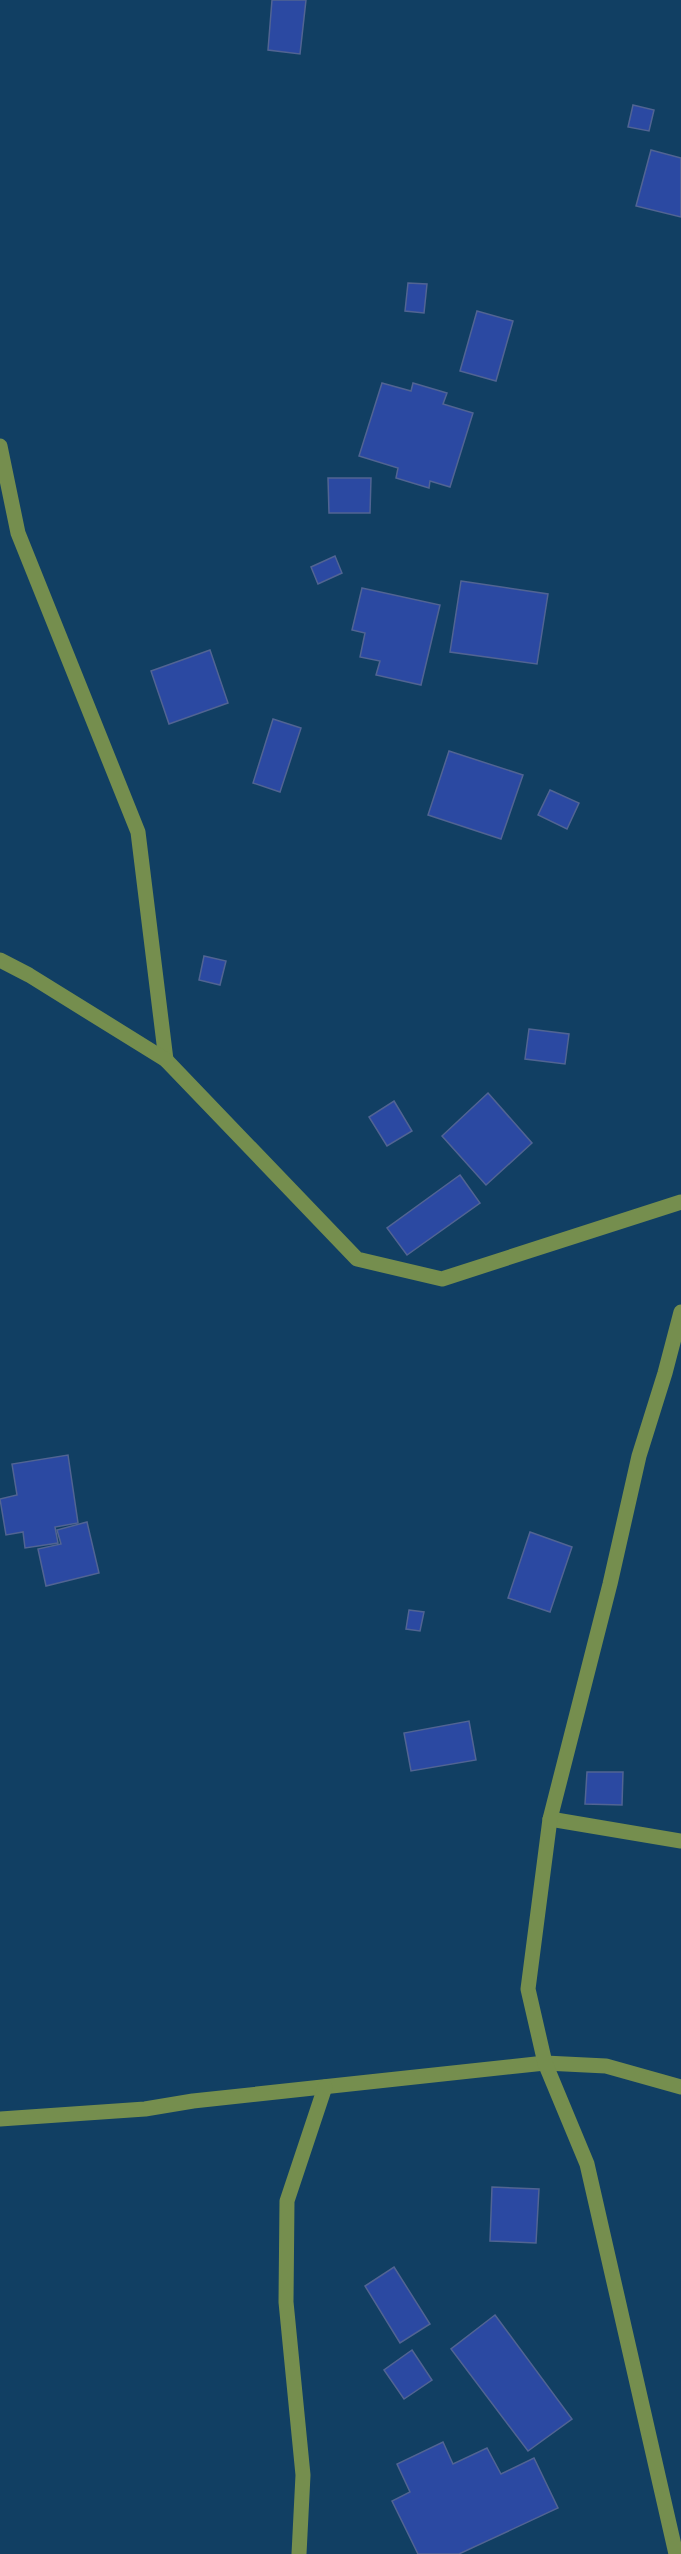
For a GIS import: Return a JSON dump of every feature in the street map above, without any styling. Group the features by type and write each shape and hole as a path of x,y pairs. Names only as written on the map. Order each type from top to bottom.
{"street":[{"path":"0,446 18,533 138,832 166,1060"},
{"path":"0,960 29,975 166,1060 357,1259 442,1279 681,1202"},
{"path":"676,2554 587,2164 545,2063 528,1989 550,1820 610,1584 639,1456 666,1373 681,1312"},
{"path":"550,1820 681,1841"},
{"path":"0,2119 145,2109 325,2086 545,2063 606,2066 681,2087"},
{"path":"299,2554 303,2475 285,2302 287,2201 325,2086"}],"building":[{"path":"272,0 306,0 300,54 268,50"},
{"path":"633,105 654,110 649,131 628,127"},
{"path":"651,150 681,158 681,217 636,206"},
{"path":"408,283 427,284 424,313 405,311"},
{"path":"477,311 513,321 496,381 460,371"},
{"path":"382,383 411,391 413,383 447,393 443,404 473,413 450,487 430,481 429,488 396,478 398,468 359,456"},
{"path":"328,478 371,478 370,513 329,513"},
{"path":"335,556 342,573 318,584 311,567"},
{"path":"461,581 548,594 537,664 450,652"},
{"path":"362,588 440,605 421,685 376,675 380,661 360,657 365,633 352,630"},
{"path":"210,650 228,703 169,724 151,671"},
{"path":"273,719 301,728 280,792 253,783"},
{"path":"449,751 523,775 501,839 428,815"},
{"path":"550,790 579,803 567,829 538,815"},
{"path":"204,956 226,961 220,985 199,980"},
{"path":"529,1029 569,1034 565,1064 525,1059"},
{"path":"488,1093 532,1143 486,1185 442,1136"},
{"path":"394,1101 412,1131 387,1146 369,1117"},
{"path":"460,1175 480,1203 407,1255 387,1228"},
{"path":"68,1455 78,1523 55,1527 58,1543 25,1548 23,1532 6,1535 0,1499 17,1495 12,1464"},
{"path":"87,1522 99,1573 46,1586 38,1549 61,1544 57,1530"},
{"path":"530,1532 572,1547 550,1612 508,1598"},
{"path":"409,1610 424,1612 420,1631 406,1629"},
{"path":"469,1721 476,1760 411,1771 404,1733"},
{"path":"587,1772 623,1772 622,1805 585,1804"},
{"path":"492,2187 539,2189 536,2243 490,2241"},
{"path":"394,2267 430,2324 400,2343 365,2286"},
{"path":"495,2315 572,2419 528,2451 451,2349"},
{"path":"412,2350 432,2380 404,2399 384,2370"},
{"path":"443,2442 453,2464 487,2448 501,2474 534,2458 558,2508 459,2554 418,2554 392,2501 410,2492 397,2464"}]}
